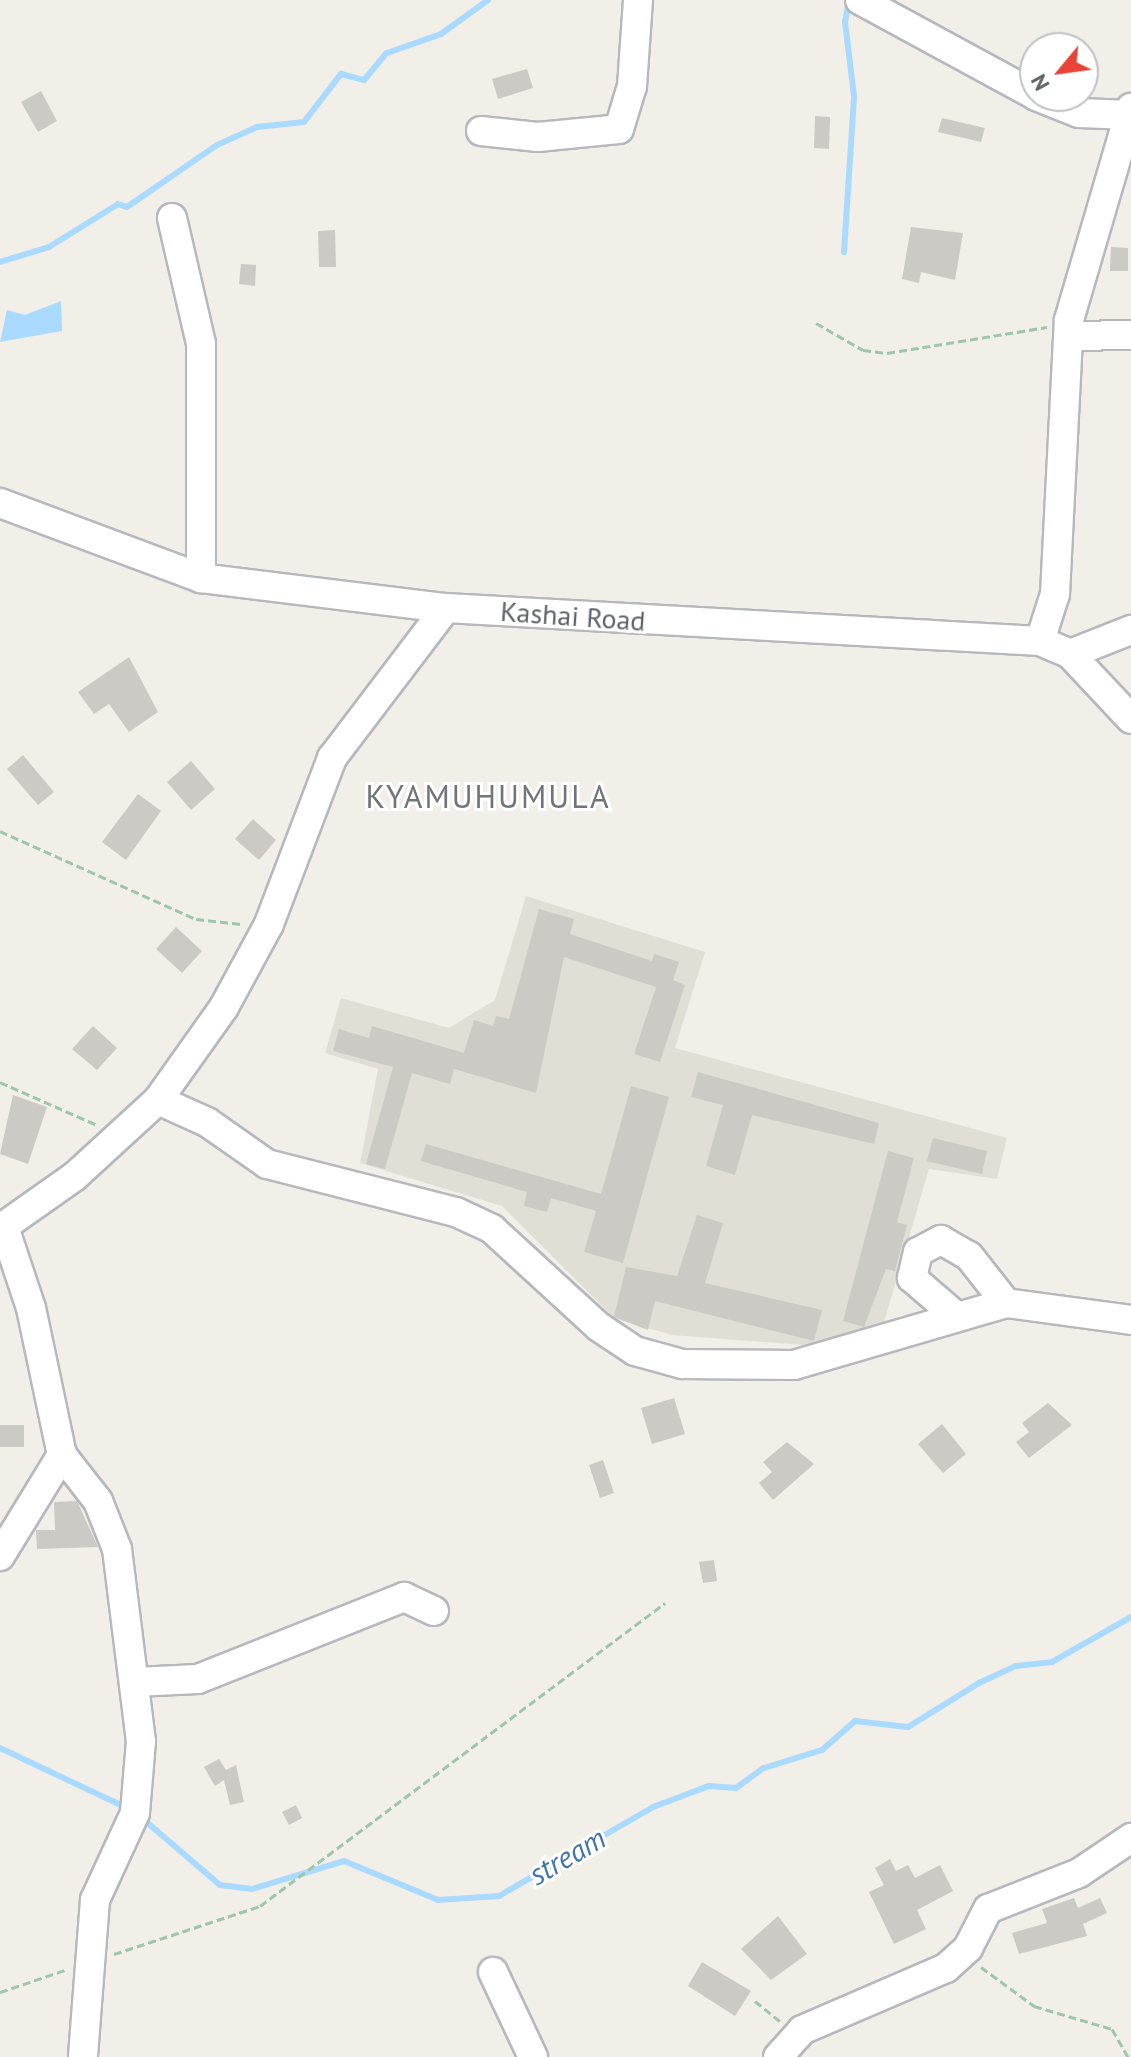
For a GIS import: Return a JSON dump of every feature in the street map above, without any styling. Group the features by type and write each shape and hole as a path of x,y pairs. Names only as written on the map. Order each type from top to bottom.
{"street":[{"path":"481,131 538,137 619,129 632,86 638,0"},
{"path":"860,0 1019,87"},
{"path":"1040,641 1055,594 1070,328 1130,113 1076,112"},
{"path":"172,218 201,344 201,578"},
{"path":"1070,328 1131,335"},
{"name":"Kashai Road","path":"0,503 201,578 446,608 1040,641 1070,654 1131,719"},
{"path":"83,2057 95,1900 135,1813 140,1780 135,1682 111,1528 62,1455 31,1308 2,1228 124,1133 158,1100 224,1007 269,924 332,758 446,608"},
{"path":"1070,654 1131,630"},
{"path":"158,1100 207,1122 267,1164 456,1212 492,1229 599,1327 635,1351 682,1364 794,1365 857,1352 955,1315 1006,1303 1131,1320"},
{"path":"955,1315 912,1278 918,1252 941,1240 969,1256 1006,1303"},
{"path":"0,1556 62,1455"},
{"path":"135,1682 198,1679 404,1597 434,1611"},
{"path":"784,2048 946,1968 962,1954 988,1909 1079,1873 1131,1838"},
{"path":"493,1972 533,2057"}],"path":[{"path":"816,323 863,350 887,353 1010,339 1070,328"},
{"path":"0,831 196,919 269,924"},
{"path":"0,1082 124,1133"},
{"path":"101,1959 260,1906 665,1603"},
{"path":"962,1954 1034,2006 1112,2029 1128,2057"},
{"path":"0,1992 72,1968"},
{"path":"755,2001 784,2048"}],"shaded area":[{"path":"526,896 705,952 675,1048 1007,1138 997,1179 929,1169 882,1329 817,1346 672,1335 614,1318 502,1206 360,1163 378,1069 325,1053 341,998 449,1028 495,1000"}],"water":[{"path":"61,301 62,331 0,342 7,310 25,315"}],"building":[{"path":"527,69 533,88 498,99 492,79"},
{"path":"41,91 57,121 38,132 21,102"},
{"path":"815,116 830,117 829,149 814,148"},
{"path":"942,118 985,128 981,142 938,132"},
{"path":"911,227 963,233 955,280 921,272 919,283 902,279"},
{"path":"335,230 336,267 319,267 318,231"},
{"path":"1111,247 1128,248 1128,271 1110,271"},
{"path":"241,264 256,265 255,286 239,284"},
{"path":"129,657 158,712 129,732 109,704 94,714 78,692"},
{"path":"23,755 54,792 38,805 7,769"},
{"path":"191,761 215,789 191,810 167,782"},
{"path":"138,794 161,811 126,860 102,842"},
{"path":"253,819 276,840 259,860 235,839"},
{"path":"539,909 574,919 570,934 652,961 654,954 679,962 673,980 685,985 660,1062 634,1054 656,987 564,957 536,1093 454,1069 450,1084 412,1073 385,1169 366,1164 393,1067 333,1051 339,1029 369,1038 372,1026 464,1053 474,1020 493,1026 496,1016 509,1019"},
{"path":"176,927 202,951 182,973 156,949"},
{"path":"93,1026 117,1048 97,1070 72,1049"},
{"path":"698,1072 879,1123 874,1144 752,1115 735,1175 706,1166 723,1105 691,1097"},
{"path":"631,1086 669,1097 623,1263 584,1252 596,1211 551,1198 547,1212 524,1206 527,1192 421,1161 426,1144 601,1194"},
{"path":"13,1095 47,1107 28,1164 0,1154"},
{"path":"933,1138 987,1151 982,1174 927,1161"},
{"path":"888,1151 914,1158 897,1222 907,1225 895,1271 886,1269 864,1327 843,1321"},
{"path":"697,1215 723,1223 705,1283 822,1310 814,1341 655,1301 648,1330 614,1317 626,1267 677,1276"},
{"path":"674,1398 685,1434 652,1444 641,1408"},
{"path":"1048,1403 1072,1425 1029,1458 1016,1442 1029,1432 1022,1423"},
{"path":"942,1424 966,1454 943,1473 918,1444"},
{"path":"0,1425 24,1425 24,1447 0,1447"},
{"path":"787,1442 814,1464 773,1500 759,1483 772,1472 763,1462"},
{"path":"603,1460 614,1493 600,1498 589,1465"},
{"path":"77,1501 98,1547 37,1549 36,1530 55,1530 54,1502"},
{"path":"714,1560 717,1581 703,1583 699,1562"},
{"path":"219,1759 226,1770 236,1765 244,1802 230,1805 224,1780 215,1786 204,1767"},
{"path":"296,1805 302,1818 289,1825 282,1812"},
{"path":"890,1859 896,1871 908,1865 915,1878 940,1865 953,1891 917,1910 926,1929 894,1944 869,1892 884,1885 875,1868"},
{"path":"1074,1898 1078,1908 1100,1898 1107,1913 1083,1924 1087,1936 1019,1954 1012,1933 1047,1923 1042,1909"},
{"path":"778,1916 807,1954 771,1980 741,1949"},
{"path":"702,1962 751,1991 735,2016 688,1986"}],"waterway":[{"path":"0,262 49,247 118,204 127,207 217,145 257,127 304,122 341,74 364,80 387,53 441,34 488,0"},
{"path":"844,252 854,96 845,22 849,1"},
{"name":"stream","path":"143,1819 220,1885 252,1889 344,1861 438,1900 499,1896 653,1807 709,1786 736,1788 764,1768 822,1750 855,1721 908,1727 979,1683 1015,1666 1052,1662 1131,1617"},
{"name":"stream","path":"0,1748 127,1808"}],"district":[{"name":"KYAMUHUMULA","path":"488,796"}]}
